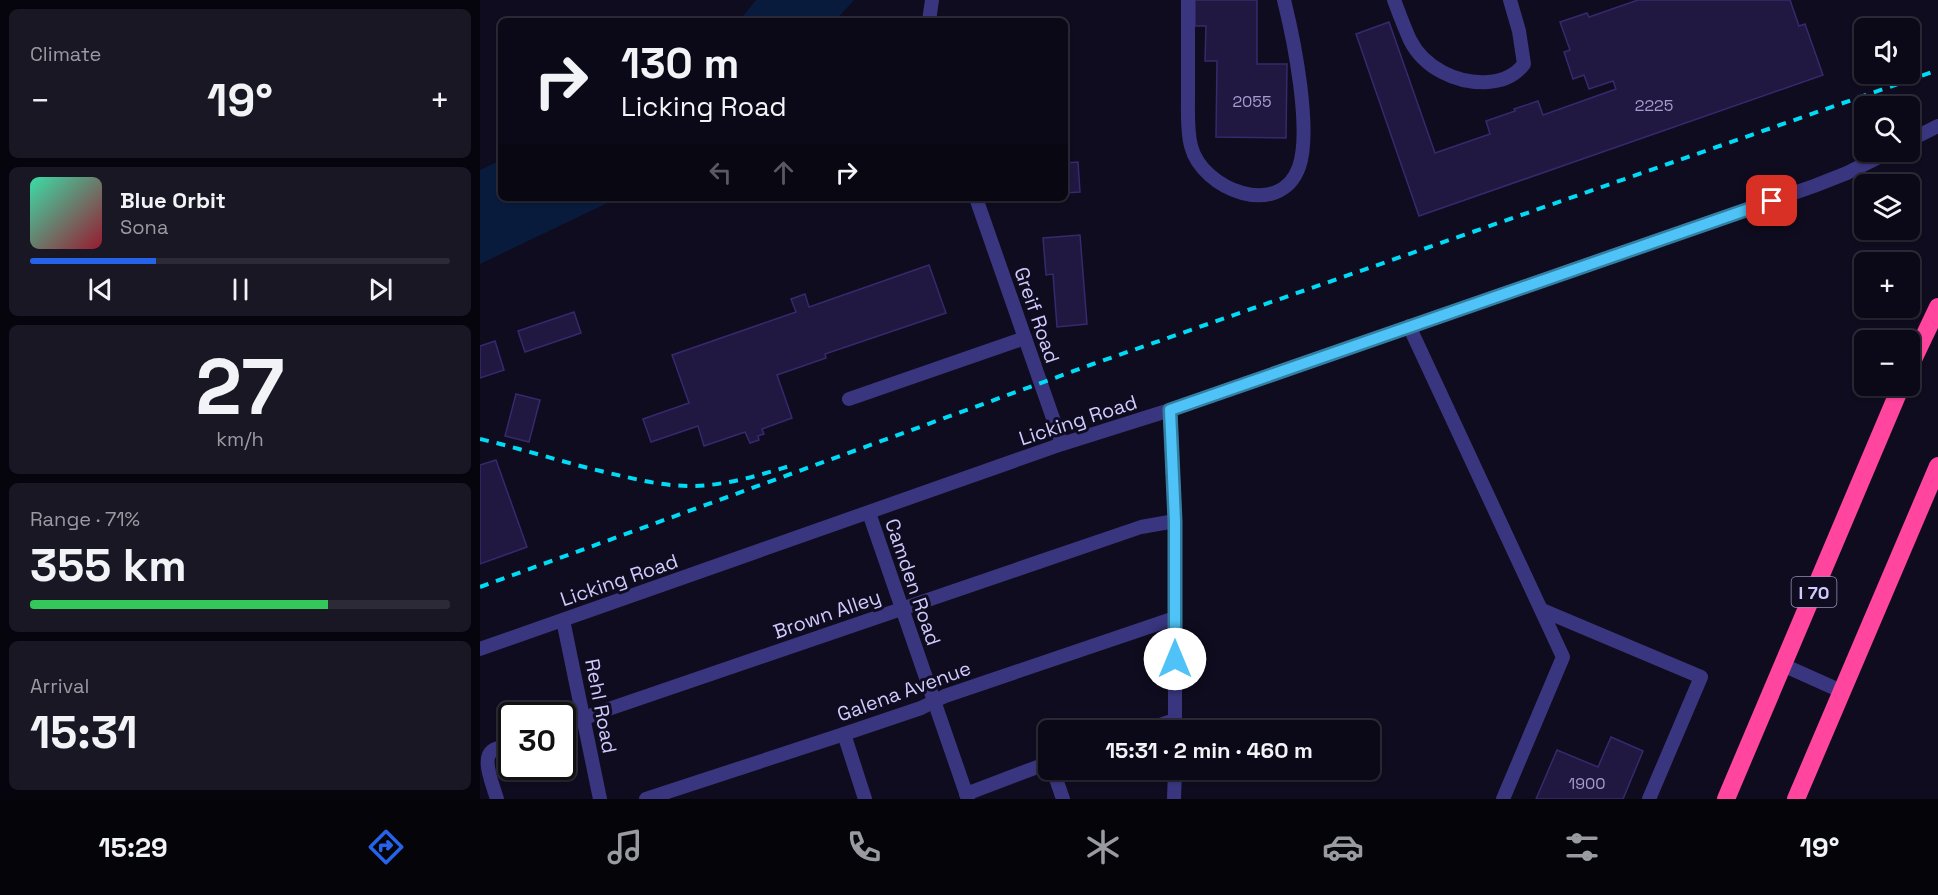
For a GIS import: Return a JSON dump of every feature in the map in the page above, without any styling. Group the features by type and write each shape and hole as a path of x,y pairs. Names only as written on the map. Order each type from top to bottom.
{"highway":[{"path":"1920,345 1938,307"},
{"name":"I 70","path":"1726,799 1897,396"},
{"path":"1796,799 1938,466"}],"street":[{"path":"930,18 933,0"},
{"path":"1188,0 1188,116 1191,147 1198,161 1215,182 1235,192 1257,195 1285,188 1299,168 1302,152 1305,130 1284,0"},
{"path":"1394,0 1410,42 1423,58 1456,79 1474,83 1497,81 1511,76 1518,72 1524,64 1519,31 1510,0"},
{"path":"1920,135 1938,126"},
{"name":"Licking Road","path":"480,649 1062,444 1170,410 1814,186 1869,162"},
{"name":"Greif Road","path":"977,201 1062,444"},
{"path":"1409,326 1563,657 1503,799"},
{"path":"849,399 1025,338"},
{"path":"1170,410 1175,521 1175,720"},
{"name":"Camden Road","path":"869,513 967,796"},
{"name":"Brown Alley","path":"576,723 608,709 1141,527 1175,521"},
{"path":"1542,610 1701,677 1650,799"},
{"name":"Galena Avenue","path":"646,799 844,734 1026,668 1176,618"},
{"name":"Rehl Road","path":"564,620 600,799"},
{"path":"1783,665 1841,691"},
{"path":"844,734 865,799"},
{"path":"497,799 487,765 488,756 498,748"},
{"path":"967,796 1038,767"},
{"path":"1056,780 1063,799"},
{"path":"1174,780 1174,799"}],"water":[{"path":"756,0 854,0 838,18 741,18"},
{"path":"498,161 498,201 612,201 480,264 480,170"}],"building":[{"path":"1195,0 1257,0 1257,64 1287,64 1286,138 1216,137 1217,61 1205,61 1206,26 1195,26"},
{"path":"1638,0 1790,0 1799,26 1805,24 1823,75 1419,216 1356,34 1389,22 1435,153 1490,134 1486,121 1515,111 1514,109 1538,101 1543,115 1616,89 1613,81 1589,89 1584,75 1573,79 1564,52 1570,50 1560,22 1587,13 1589,17"},
{"path":"1078,162 1080,192 1068,193 1068,163"},
{"path":"1080,235 1087,324 1057,327 1053,274 1046,275 1043,238"},
{"path":"929,265 946,313 825,354 826,358 777,375 792,418 762,429 764,434 758,436 759,440 750,443 745,432 704,446 698,426 651,442 643,419 689,403 672,355 796,312 791,299 805,294 809,307"},
{"path":"574,312 581,333 525,352 518,331"},
{"path":"495,341 504,370 480,378 480,346"},
{"path":"516,394 540,400 529,442 505,436"},
{"path":"496,460 527,547 480,564 480,465"},
{"path":"1611,737 1643,751 1623,799 1536,799 1557,750 1598,767"}],"railway":[{"path":"480,587 1093,364 1938,70"},
{"path":"480,439 609,473 680,486 703,486 729,482 793,465"}],"route":[{"path":"1175,659 1175,521 1170,410 1772,201"}]}
